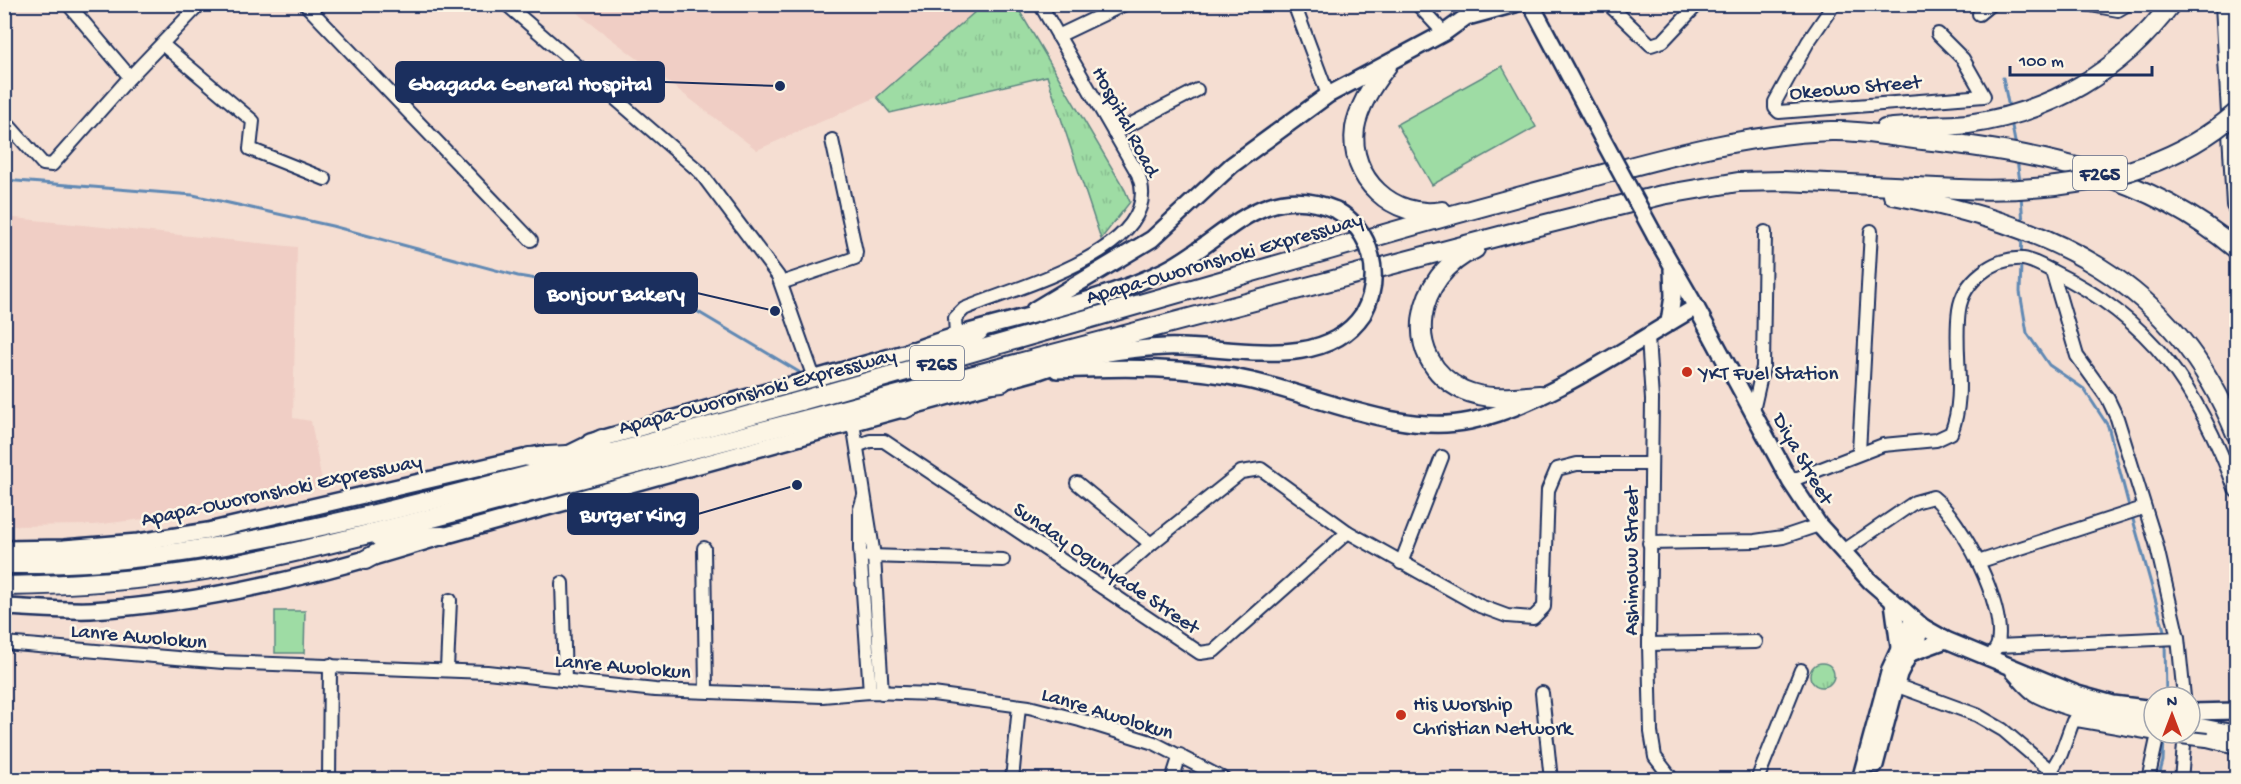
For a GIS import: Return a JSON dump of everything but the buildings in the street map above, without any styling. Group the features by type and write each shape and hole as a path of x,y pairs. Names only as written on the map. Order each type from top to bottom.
{"highway":[{"path":"1863,132 1989,121 2035,109 2088,82 2134,47 2171,4"},
{"path":"2225,4 2236,205"},
{"path":"1387,66 1374,82 1359,111 1354,141 1359,170 1381,196 1396,205 1432,213 1514,196"},
{"path":"1834,184 2009,191 2053,187 2124,172 2195,143 2236,113"},
{"name":"Apapa-Oworonshoki Expressway","path":"4,564 122,561 264,540 531,477 605,447 919,369 1514,196 1660,157 1743,141 1830,131 1863,132"},
{"name":"F265","path":"1863,132 2008,150 2103,173 2174,207 2236,249"},
{"name":"Apapa-Oworonshoki Expressway","path":"4,585 128,580 205,570 359,536 901,401 1534,227 1696,188 1738,182 1834,184"},
{"name":"F265","path":"1834,184 1976,215 2069,248 2098,265 2131,287 2180,338 2218,396 2236,434"},
{"path":"1534,227 1472,250 1446,267 1428,293 1421,321 1422,337 1431,362 1439,373 1464,390 1492,398 1540,395"},
{"path":"910,351 954,342 979,331"},
{"path":"919,369 954,342 988,348"},
{"path":"901,401 996,376"},
{"path":"529,457 566,455 605,447"},
{"path":"531,477 566,455"},
{"path":"365,560 406,538 436,517"},
{"path":"359,536 406,538 443,536"},
{"path":"2015,670 2039,687 2083,709 2142,726"},
{"path":"2202,728 2236,735"}],"main road":[{"path":"1013,321 1066,293 1152,239 1232,165 1328,95 1387,66 1444,33 1484,4"},
{"path":"1468,16 1494,12 1515,4"},
{"name":"Diya Street","path":"1532,4 1671,266 1699,312 1790,481 1819,525 1842,552 1918,623 1946,640 2015,670"},
{"path":"979,331 1079,304 1146,279 1189,257 1239,219 1262,207 1291,200 1323,204 1336,210 1356,225 1371,253 1373,285 1364,314 1348,333 1339,339 1302,351 1209,347 1131,349 1067,361 1039,371"},
{"path":"1669,322 1673,296 1671,266"},
{"path":"1039,371 1150,369 1203,374 1250,380 1395,421 1467,422 1527,404 1651,335 1699,312"},
{"path":"1651,335 1669,322 1699,312"},
{"name":"Apapa-Oworonshoki Expressway","path":"4,549 64,548 138,542 208,531 529,457 605,447 814,378 910,351"},
{"name":"Apapa-Oworonshoki Expressway","path":"996,376 1039,371"},
{"name":"Apapa-Oworonshoki Expressway","path":"4,607 89,610 174,602 253,588 365,560 443,536 852,423 901,401"},
{"path":"1893,602 1904,651"},
{"path":"1860,780 1894,676 1918,623"},
{"path":"1904,651 1946,640"},
{"path":"1870,780 1894,676"},
{"path":"2039,687 2142,707"},
{"path":"2202,712 2236,711"}],"street":[{"path":"68,4 130,76"},
{"path":"4,120 43,164 52,165 130,76 200,4"},
{"path":"304,4 531,240"},
{"path":"506,4 700,172 736,217 781,283 814,378"},
{"name":"Hospital Road","path":"954,342 955,318 964,309 1068,269 1113,242 1131,224 1143,202 1143,186 1040,4"},
{"path":"1058,36 1125,4"},
{"path":"1294,4 1328,95"},
{"path":"1417,4 1444,33"},
{"path":"1608,4 1651,45 1663,41 1698,4"},
{"name":"Okeowo Street","path":"1834,4 1808,42 1775,102 1775,108 1779,112 1984,96 1964,59 1938,34"},
{"path":"1979,14 1990,4"},
{"path":"2085,4 2118,10 2128,4"},
{"path":"162,44 253,121 250,149 325,179"},
{"path":"1114,133 1197,90"},
{"path":"781,283 855,258 856,252 832,140"},
{"path":"1859,452 1870,231"},
{"path":"1753,411 1762,367 1765,232"},
{"path":"1790,481 1859,452 1882,445 1936,440 1951,433 1959,409 1959,308 1976,278 2000,262 2018,260 2082,286 2133,323 2176,371 2207,419 2236,491"},
{"path":"2052,272 2077,356 2108,399 2117,418 2134,511 2156,543 2169,638 2181,685"},
{"name":"Ashimowu Street","path":"1651,335 1648,644 1651,732 1655,757 1672,779"},
{"path":"852,423 874,556 876,693"},
{"name":"Sunday Ogunyade Street","path":"857,446 870,441 884,441 1200,653 1214,651 1348,532"},
{"path":"1401,563 1442,458"},
{"path":"1102,587 1151,544 1241,472 1250,469 1268,472 1348,532 1492,612 1533,618 1544,607 1548,490 1557,469 1577,464 1650,464"},
{"path":"1077,483 1151,544"},
{"path":"864,496 860,509 860,556 876,693"},
{"path":"1842,552 1915,501 1934,497 1968,542 1991,594 1999,629 1998,646 1988,659"},
{"path":"1978,562 2134,511"},
{"path":"1649,543 1755,541 1783,537 1819,525"},
{"path":"704,548 706,691"},
{"path":"860,556 1002,560"},
{"path":"562,583 565,680"},
{"path":"447,669 450,600"},
{"path":"1998,646 2169,638"},
{"path":"1648,644 1756,642"},
{"name":"Lanre Awolokun","path":"4,643 223,662 447,669 656,690 822,696 876,693 933,694 1018,706 1125,733 1180,755 1226,780"},
{"path":"328,780 330,665"},
{"path":"1757,780 1801,670"},
{"path":"1894,676 1977,715 2003,730 2049,775 2061,754 2073,722 2077,720 2142,728"},
{"path":"1542,693 1551,780"},
{"path":"1012,780 1018,706"},
{"path":"2202,739 2236,747"},
{"path":"2148,780 2155,745"},
{"path":"2181,780 2185,745"},
{"path":"1172,780 1180,755"}],"shaded area":[{"path":"567,5 983,5 877,97 757,150"},
{"path":"5,217 297,247 293,418 311,421 323,487 211,511 93,525 5,526"}],"green space":[{"path":"983,5 1016,5 1125,190 1130,202 1101,239 1047,76 890,113 877,97"},
{"path":"1502,66 1536,127 1432,185 1397,124"},
{"path":"275,611 305,611 304,653 275,653"},
{"path":"1822,663 1827,664 1833,670 1833,680 1827,686 1822,687 1817,686 1811,680 1810,675 1811,670 1817,664"}],"waterway":[{"path":"2003,78 2009,108"},
{"path":"2011,121 2016,147"},
{"path":"2017,159 2020,182"},
{"path":"4,180 193,195 332,226 518,276 683,303 799,372"},
{"path":"2021,195 2023,224"},
{"path":"2021,257 2022,237"},
{"path":"2021,264 2020,292 2027,333 2049,365 2084,389 2108,426 2130,510"},
{"path":"2132,516 2165,634"},
{"path":"2165,641 2166,685"},
{"path":"2158,780 2163,761 2164,745"}],"place":[{"name":"Gbagada General Hospital","path":"780,86"},
{"name":"Bonjour Bakery","path":"775,311"},
{"name":"YKT Fuel Station","path":"1687,372"},
{"name":"Burger King","path":"797,485"},
{"name":"His Worship Christian Network","path":"1401,715"}]}
